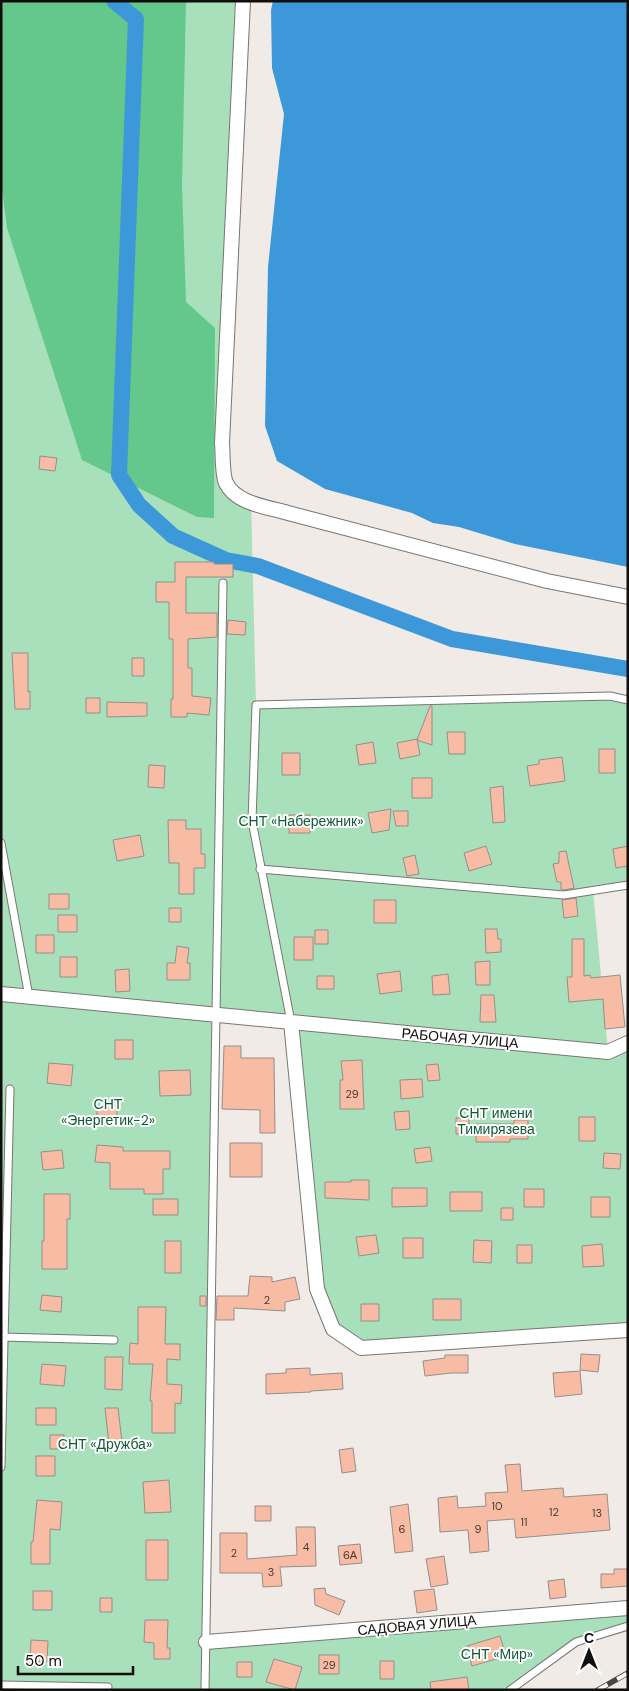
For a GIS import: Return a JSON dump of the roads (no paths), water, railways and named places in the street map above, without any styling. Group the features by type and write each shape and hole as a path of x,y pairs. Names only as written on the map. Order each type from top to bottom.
{"street":[{"path":"242,1 222,444 226,482 236,495 270,507 547,581 628,597"},
{"name":"РАБОЧАЯ УЛИЦА","path":"1,994 608,1052 628,1042"},
{"path":"291,1022 317,1289 333,1329 360,1348 628,1330"},
{"name":"САДОВАЯ УЛИЦА","path":"206,1642 628,1608"}],"lane":[{"path":"205,1690 223,583"},
{"path":"291,1022 252,821 256,705 610,696 628,700"},
{"path":"1,843 29,997"},
{"path":"260,869 564,895 628,885"},
{"path":"1,1467 10,1089"},
{"path":"3,1337 114,1340"},
{"path":"510,1690 576,1642 628,1626"},
{"path":"1,1685 108,1688"}],"water":[{"path":"273,1 628,1 628,567 515,544 459,527 433,523 412,513 325,489 277,461 265,426 268,267 284,114 272,68 271,10"}],"waterway":[{"path":"114,1 136,19 119,475 139,505 173,536 226,560 258,566 452,639 628,669"}],"railway":[{"path":"598,1690 628,1673"}],"park label":[{"name":"СНТ «Набережник»","path":"301,821"},
{"name":"СНТ «Энергетик-2»","path":"108,1112"},
{"name":"СНТ имени Тимирязева","path":"496,1122"},
{"name":"СНТ «Дружба»","path":"105,1444"},
{"name":"СНТ «Мир»","path":"497,1654"}]}
